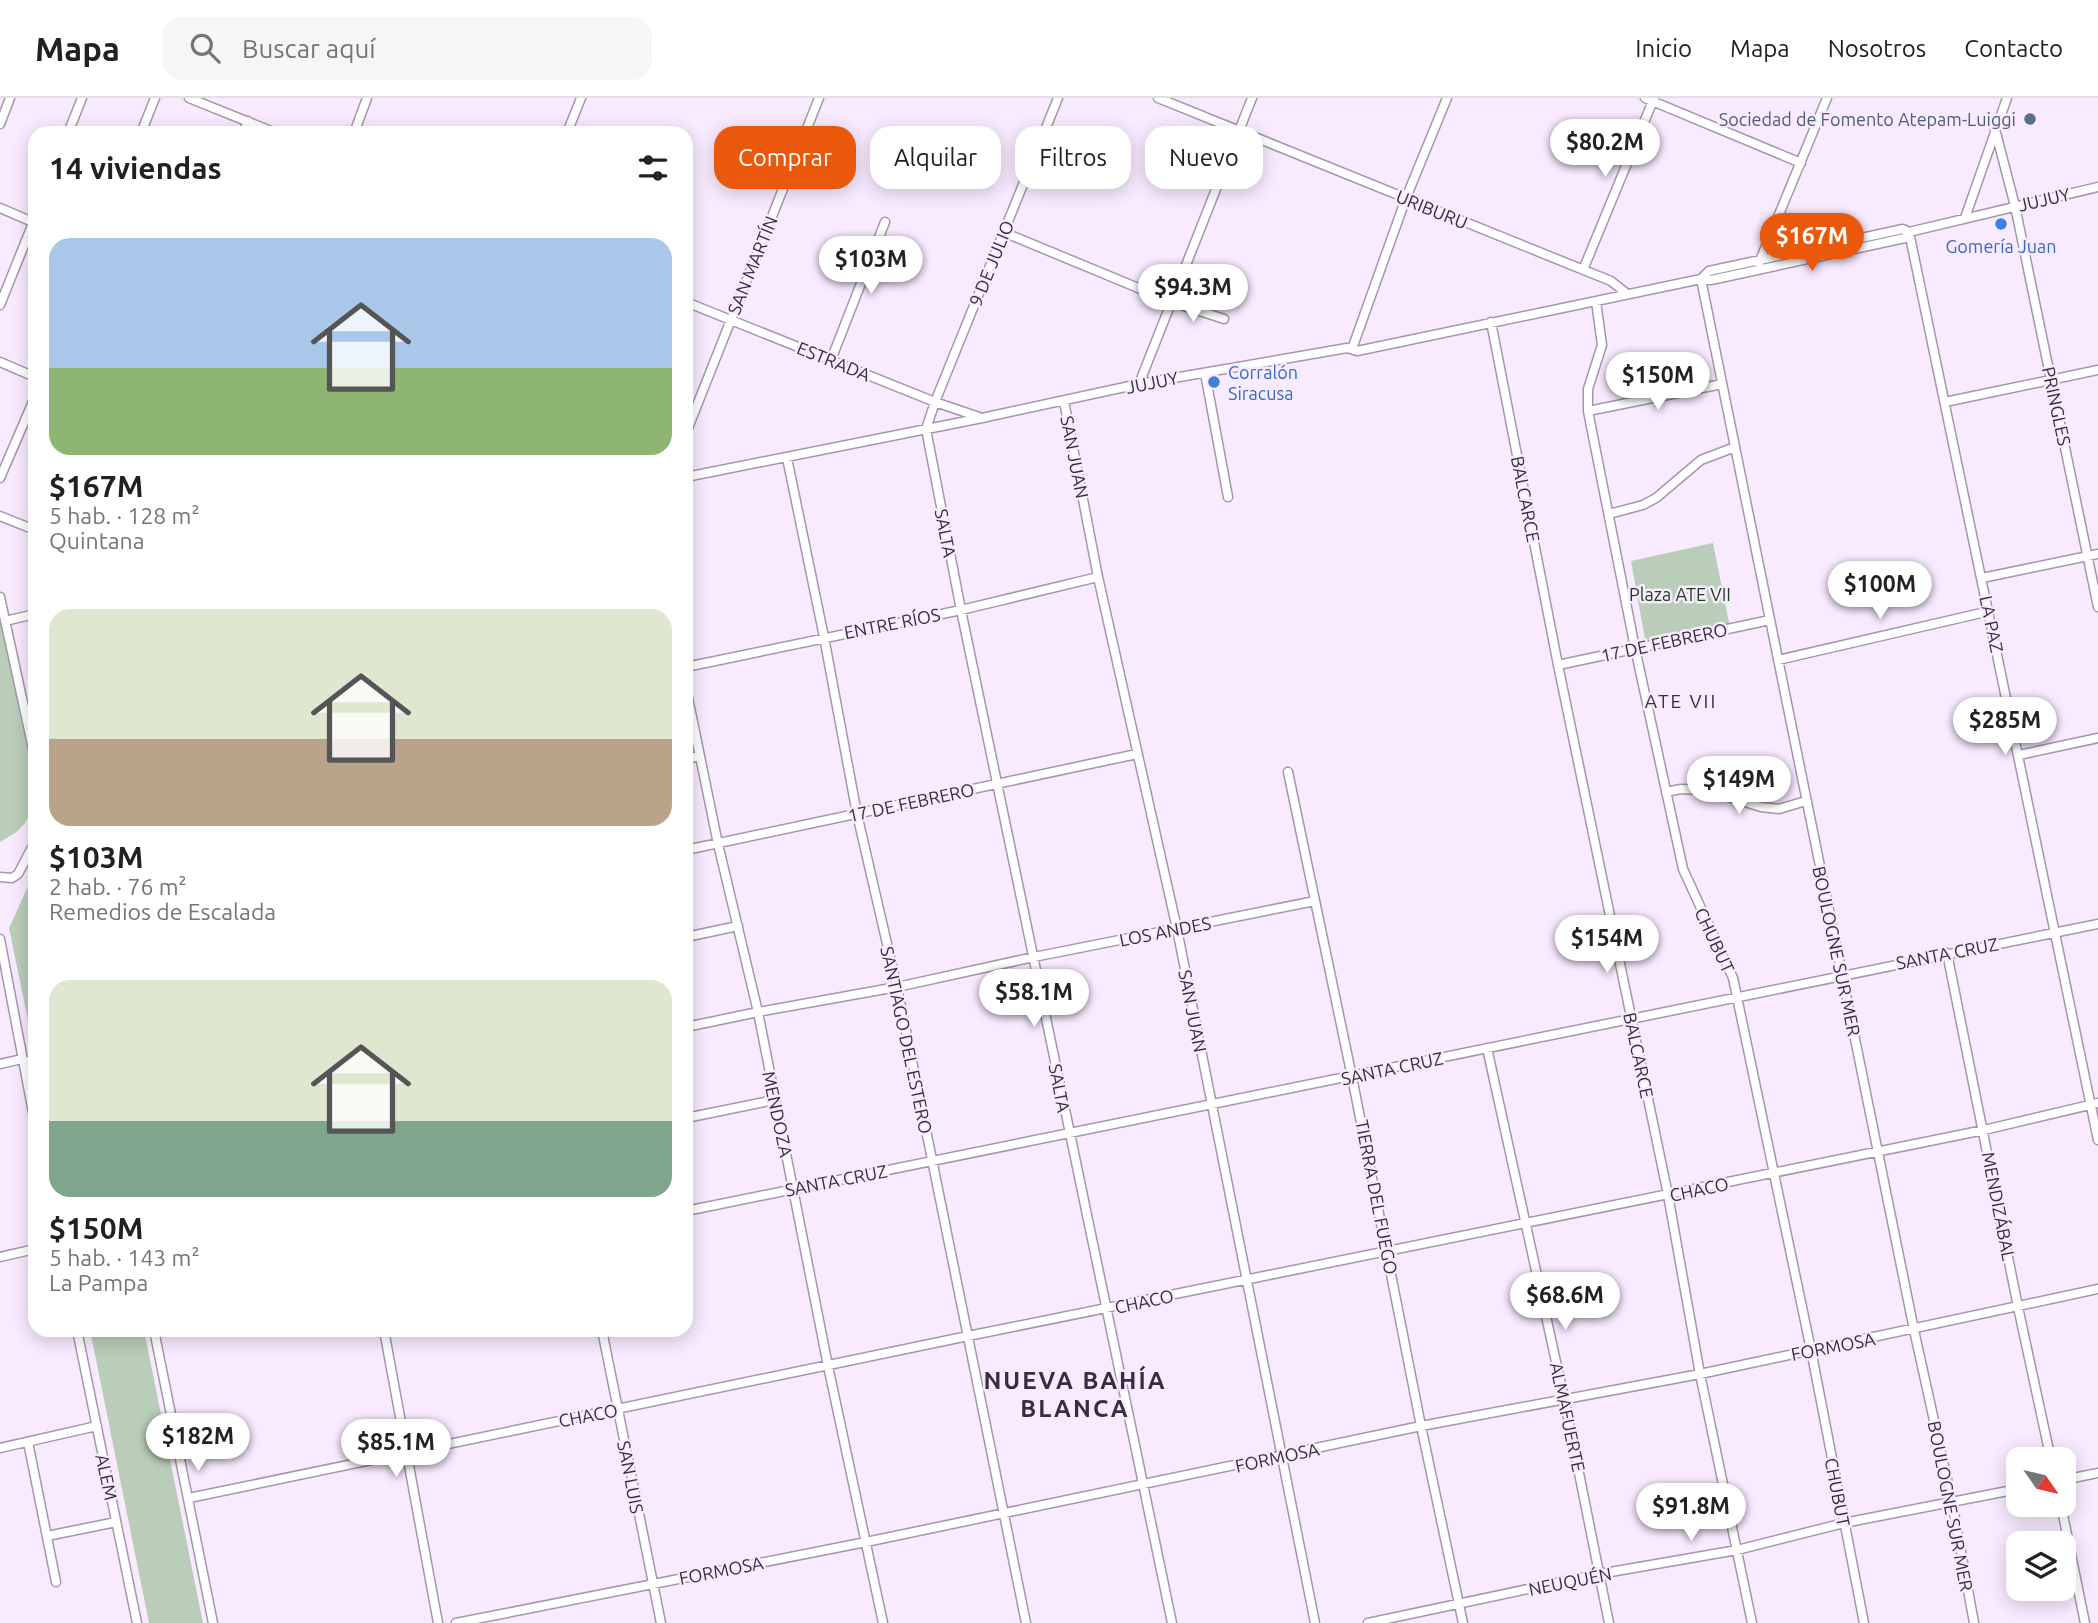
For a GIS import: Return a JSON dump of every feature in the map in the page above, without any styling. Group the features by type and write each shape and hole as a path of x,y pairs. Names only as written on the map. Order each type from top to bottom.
{"street":[{"path":"0,124 10,98"},
{"path":"71,126 82,98"},
{"path":"144,126 155,98"},
{"path":"189,98 260,126"},
{"path":"357,126 367,98"},
{"path":"569,126 581,98"},
{"name":"SAN MARTÍN","path":"693,415 819,98"},
{"name":"9 DE JULIO","path":"926,429 1058,98"},
{"name":"URIBURU","path":"1158,98 1227,126"},
{"path":"1241,126 1252,98"},
{"path":"1352,349 1405,198 1447,98"},
{"path":"1757,269 1828,98"},
{"path":"1965,218 2007,98"},
{"path":"1583,270 1651,99 1801,163"},
{"path":"246,126 248,121"},
{"name":"PRINGLES","path":"1995,129 2015,206 2098,607"},
{"name":"URIBURU","path":"1263,141 1611,281 1626,293"},
{"name":"JUJUY","path":"1909,232 2098,187"},
{"path":"1139,384 1216,189"},
{"path":"0,208 28,219"},
{"path":"831,360 885,222"},
{"path":"1903,229 1909,232 1905,239 1712,280 1701,279 1709,271 1761,259 1903,229"},
{"path":"1003,232 1172,302 1223,319"},
{"name":"LA PAZ","path":"1909,232 2055,931 2095,1104 2098,1140"},
{"path":"0,305 28,236"},
{"name":"JUJUY","path":"693,476 1139,384 1347,348 1357,351 1701,279"},
{"name":"BOULOGNE SUR MER","path":"1701,279 1914,1330 1952,1502 1974,1623"},
{"name":"CHUBUT","path":"1596,301 1602,345 1588,389 1588,411 1635,648 1683,869 1732,978 1811,1350 1864,1623"},
{"name":"ESTRADA","path":"693,305 935,402 982,418"},
{"name":"BALCARCE","path":"1491,322 1752,1623"},
{"path":"0,362 28,374"},
{"path":"1945,402 2098,370"},
{"path":"1205,373 1228,497"},
{"path":"1588,411 1722,384"},
{"name":"SAN JUAN","path":"1064,401 1098,577 1178,929 1315,1623"},
{"path":"0,478 28,413"},
{"name":"SALTA","path":"926,429 961,610 1172,1623"},
{"path":"1609,514 1643,505 1656,498 1701,460 1735,447"},
{"name":"SANTIAGO DEL ESTERO","path":"787,458 857,814 897,987 1026,1623"},
{"path":"0,516 28,527"},
{"path":"1982,578 2098,554"},
{"name":"ENTRE RÍOS","path":"693,665 961,610 1098,577"},
{"path":"0,597 28,726"},
{"path":"1778,660 1990,611"},
{"path":"5,621 28,616"},
{"name":"17 DE FEBRERO","path":"1558,665 1770,620"},
{"name":"MENDOZA","path":"693,722 718,844 758,1012 828,1366 883,1623"},
{"path":"2019,755 2098,738"},
{"name":"17 DE FEBRERO","path":"693,849 1137,754"},
{"path":"693,758 700,756"},
{"name":"TIERRA DEL FUEGO","path":"1287,772 1353,1077 1421,1426 1463,1623"},
{"path":"1666,792 1681,789 1706,790 1761,807 1779,809 1807,801"},
{"path":"0,877 12,878 18,874 28,855"},
{"name":"LOS ANDES","path":"693,1026 897,987 1315,901"},
{"name":"SANTA CRUZ","path":"693,1210 2098,924"},
{"path":"693,936 738,926"},
{"path":"0,939 28,1089"},
{"name":"MENDIZÁBAL","path":"1947,953 2018,1307 2049,1447"},
{"name":"ALMAFUERTE","path":"1487,1048 1564,1398 1609,1623"},
{"path":"0,1064 22,1059 28,1062"},
{"path":"693,1117 774,1100"},
{"name":"CHACO","path":"188,1498 968,1336 1773,1174 2095,1104"},
{"path":"0,1257 28,1251"},
{"name":"FORMOSA","path":"456,1623 866,1542 1421,1426 1700,1374 2098,1289"},
{"name":"ALEM","path":"78,1337 137,1623"},
{"path":"154,1337 213,1623"},
{"path":"385,1337 438,1623"},
{"name":"SAN LUIS","path":"603,1337 661,1623"},
{"path":"0,1448 97,1426"},
{"path":"28,1442 56,1581"},
{"path":"2076,1477 2098,1473"},
{"name":"NEUQUÉN","path":"1368,1623 1600,1574 1737,1550 1844,1524 2006,1491"},
{"path":"2063,1517 2085,1623"},
{"path":"47,1536 116,1522"}],"green space":[{"name":"Plaza ATE VII","path":"1713,543 1730,628 1646,645 1631,561"},
{"path":"0,618 28,742 28,817 22,827 0,842"},
{"path":"28,886 28,1020 9,928"},
{"path":"91,1337 145,1337 203,1623 149,1623"}],"place":[{"name":"Sociedad de Fomento Atepam-Luiggi","path":"2030,119"},
{"name":"Gomería Juan","path":"2001,224"},
{"name":"Corralón Siracusa","path":"1214,382"}],"district":[{"name":"ATE VII","path":"1681,701"},
{"name":"NUEVA BAHÍA BLANCA","path":"1075,1394"}]}
